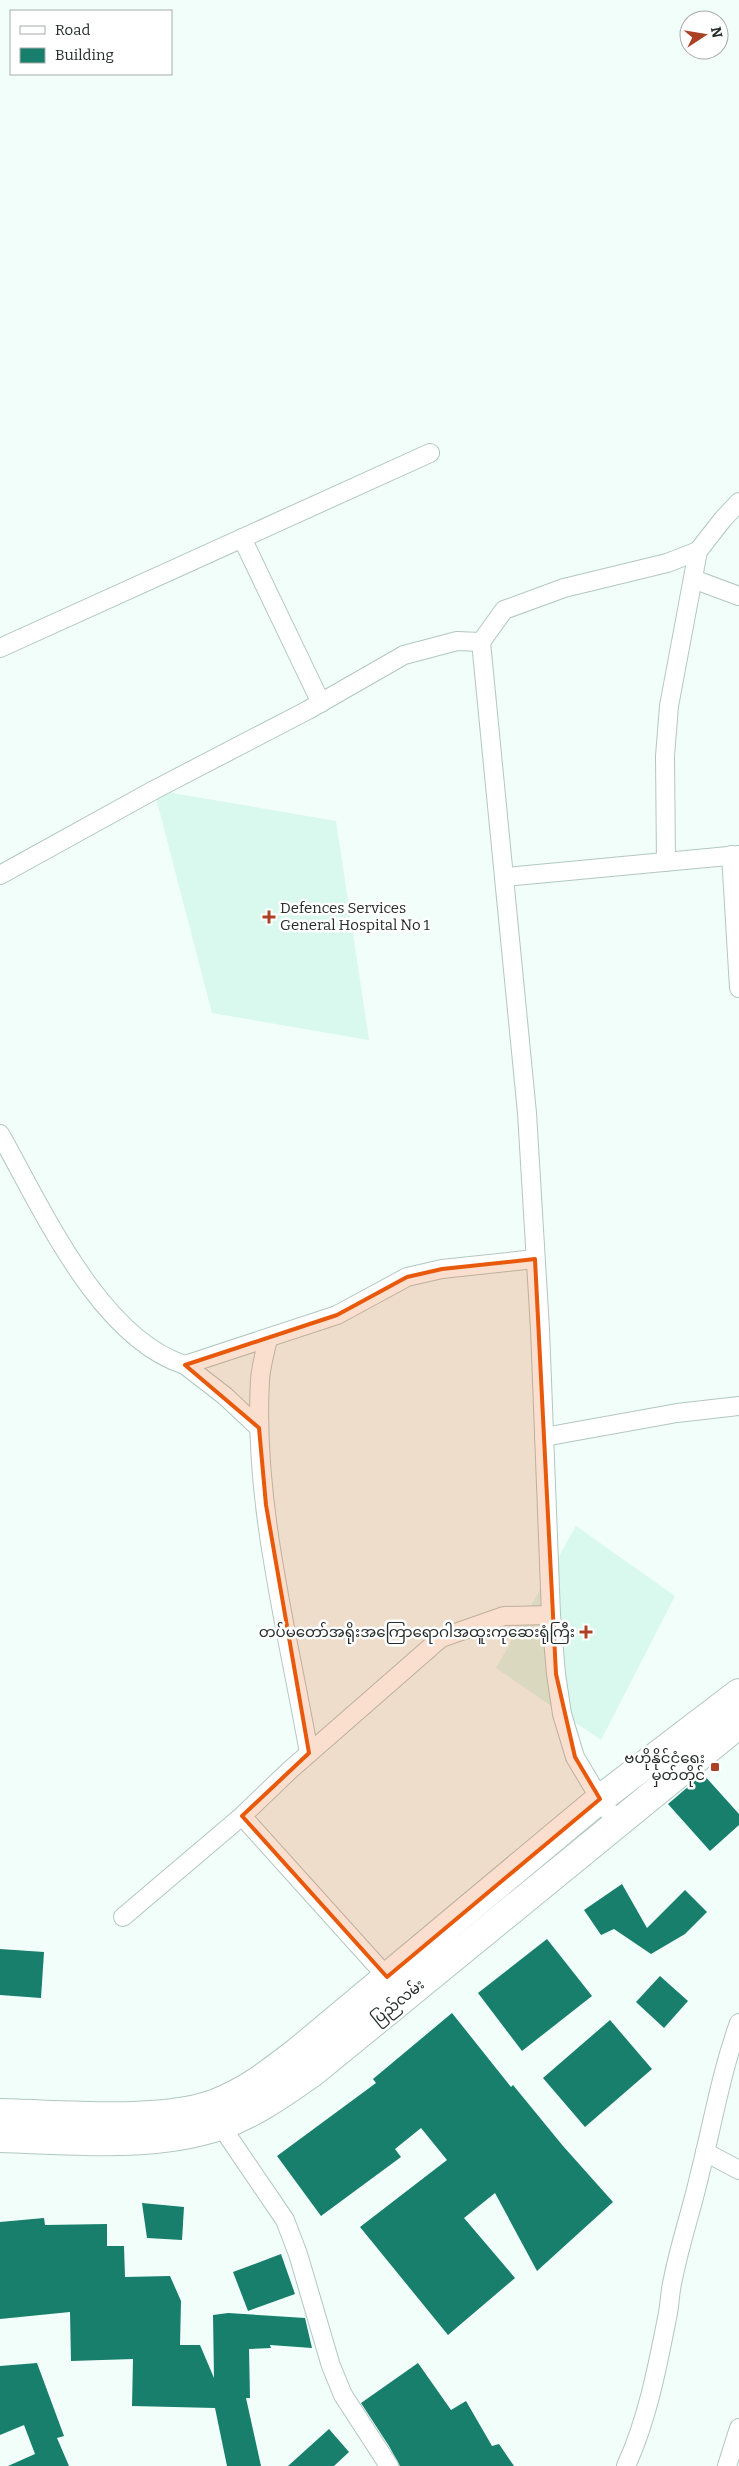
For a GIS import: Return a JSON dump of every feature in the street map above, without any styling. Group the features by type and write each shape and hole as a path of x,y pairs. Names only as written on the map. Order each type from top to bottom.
{"highway":[{"path":"0,2112 135,2115 176,2112 215,2103 253,2085 387,1977 600,1799 739,1693"},
{"name":"ပြည်လမ်း","path":"0,2138 135,2141 181,2136 221,2126 268,2103 312,2073 739,1724"}],"street":[{"path":"0,648 430,453"},
{"path":"666,862 665,756 669,706 692,579 698,551 739,502"},
{"path":"242,538 321,703"},
{"path":"617,1822 600,1799 575,1757 562,1714 551,1615 544,1436 526,1104 481,642 504,610 564,588 667,563 698,551"},
{"path":"692,579 739,596"},
{"path":"0,875 154,790 321,703 404,655 457,641 481,642"},
{"path":"505,877 735,855 739,988"},
{"path":"0,1134 54,1232 105,1307 135,1336 168,1359 185,1365 225,1396 260,1428"},
{"path":"185,1365 337,1315 407,1277 442,1269 535,1259"},
{"path":"268,1339 260,1378 260,1428 266,1505 281,1609 309,1753"},
{"path":"544,1436 677,1413 739,1406"},
{"path":"123,1917 242,1816 309,1753 441,1638 504,1616 551,1615"},
{"path":"242,1816 387,1977"},
{"path":"628,2466 638,2441 644,2416 667,2319 680,2245 705,2152 711,2118 727,2058 739,2023"},
{"path":"221,2126 285,2220 298,2254 331,2366 344,2395 389,2466"},
{"path":"705,2152 739,2170"},
{"path":"727,2466 739,2428"}],"highlighted area":[{"path":"535,1259 556,1674 575,1757 600,1799 387,1977 242,1816 309,1753 266,1505 259,1428 185,1365 337,1315 407,1277 442,1269"}],"shaded area":[{"name":"Defences Services General Hospital No 1","path":"154,790 336,821 369,1040 212,1013"},
{"name":"တပ်မတော်အရိုးအကြောရောဂါအထူးကုဆေးရုံကြီး","path":"576,1526 675,1596 601,1740 496,1668"}],"building":[{"path":"703,1774 739,1814 739,1825 710,1851 668,1804"},
{"path":"622,1884 647,1928 685,1890 707,1912 685,1934 651,1954 614,1929 601,1935 584,1910"},
{"path":"547,1939 592,1996 522,2051 478,1993"},
{"path":"0,1949 44,1952 41,1998 0,1995"},
{"path":"660,1976 688,2001 664,2028 636,2002"},
{"path":"452,2013 511,2087 513,2085 563,2146 613,2202 537,2271 495,2193 464,2218 515,2278 448,2335 360,2227 447,2160 421,2128 395,2149 401,2157 321,2216 277,2156 376,2083 373,2079"},
{"path":"610,2020 652,2069 585,2127 543,2078"},
{"path":"142,2203 184,2207 182,2240 147,2238"},
{"path":"44,2218 45,2225 107,2224 107,2246 124,2246 125,2277 170,2276 181,2301 180,2345 200,2345 214,2378 213,2315 228,2313 305,2318 312,2348 270,2345 271,2348 249,2349 250,2398 246,2398 261,2466 227,2466 215,2408 132,2406 133,2359 71,2361 70,2312 0,2319 0,2222"},
{"path":"281,2254 295,2294 248,2311 233,2272"},
{"path":"37,2363 64,2436 57,2438 69,2466 8,2466 35,2454 24,2425 0,2435 0,2366"},
{"path":"418,2363 451,2410 466,2401 492,2446 499,2444 514,2466 400,2466 361,2403"},
{"path":"329,2429 349,2452 334,2466 288,2466"}],"place":[{"name":"Defences Services General Hospital No 1","path":"269,917"},
{"name":"တပ်မတော်အရိုးအကြောရောဂါအထူးကုဆေးရုံကြီး","path":"586,1632"},
{"name":"ဗဟိုနိုင်ငံရေး မှတ်တိုင်","path":"715,1767"}]}
